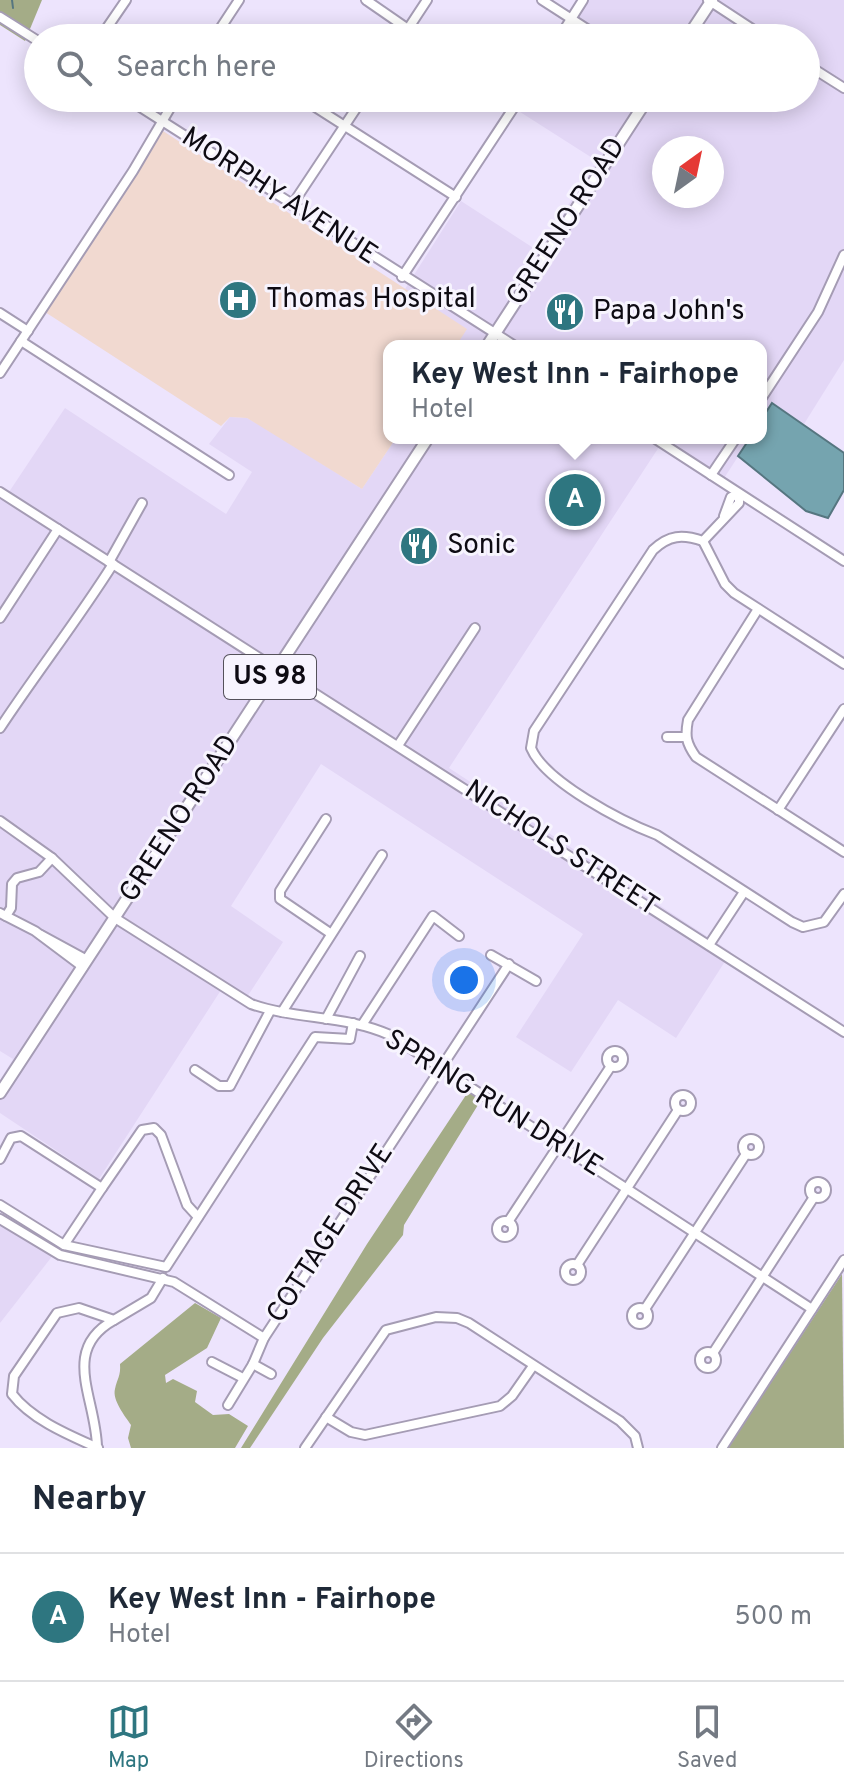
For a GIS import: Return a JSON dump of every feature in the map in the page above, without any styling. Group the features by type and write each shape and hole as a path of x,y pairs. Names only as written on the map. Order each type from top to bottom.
{"main road":[{"path":"696,24 710,1"},
{"name":"GREENO ROAD","path":"491,340 639,112"},
{"name":"GREENO ROAD","path":"115,918 424,444"},
{"name":"US 98","path":"0,1093 115,918"}],"street":[{"path":"110,24 126,0"},
{"path":"223,24 239,0"},
{"path":"366,0 401,24"},
{"path":"411,24 427,0"},
{"path":"542,0 579,24"},
{"path":"568,24 583,0"},
{"path":"710,1 745,24"},
{"path":"0,17 24,32"},
{"path":"820,73 844,88"},
{"name":"MORPHY AVENUE","path":"147,112 402,277 506,340"},
{"path":"0,373 168,112"},
{"path":"323,112 456,197"},
{"path":"292,205 354,112"},
{"path":"402,277 509,112"},
{"path":"767,390 818,312 844,255"},
{"path":"0,313 28,331"},
{"path":"21,341 229,475"},
{"path":"663,444 844,561"},
{"path":"711,475 732,444"},
{"name":"NICHOLS STREET","path":"0,492 399,744 844,1032"},
{"path":"703,541 739,503 739,494"},
{"path":"0,728 43,662 65,639 111,563 142,503"},
{"path":"0,618 58,529"},
{"path":"703,541 678,536 664,540 653,550 531,738 531,748 544,768 634,828 657,835 803,927 824,922 844,894"},
{"path":"703,541 725,584 844,664"},
{"path":"758,609 688,720 685,737 696,757 844,852"},
{"path":"399,744 475,628"},
{"path":"778,810 844,709"},
{"path":"667,737 685,737"},
{"path":"326,819 280,891 280,899 330,933"},
{"name":"SPRING RUN DRIVE","path":"0,821 52,858 115,918 251,1004 270,1011 358,1024 390,1035 812,1309"},
{"path":"282,1012 382,855"},
{"path":"52,858 39,872 17,878 12,884 11,908 3,915 85,964"},
{"path":"709,945 744,892"},
{"path":"0,1205 64,1245 166,1267 315,1037 350,1039 433,916 459,936"},
{"path":"491,955 536,981"},
{"path":"326,1019 360,956"},
{"name":"COTTAGE DRIVE","path":"228,1405 253,1364 264,1338 509,964"},
{"path":"195,1070 219,1086 230,1086 249,1057 270,1011"},
{"path":"508,1222 611,1066"},
{"path":"577,1265 678,1110"},
{"path":"64,1245 142,1130 150,1127 161,1135 187,1205 198,1217"},
{"path":"1,1153 14,1136 21,1136 102,1188"},
{"path":"645,1309 746,1154"},
{"path":"713,1353 814,1197"},
{"path":"0,1219 60,1255 163,1278 181,1285 264,1338"},
{"path":"722,1448 844,1260"},
{"path":"114,1320 79,1308 57,1313 14,1376 10,1387 14,1397 30,1411 82,1443 98,1447 84,1355 93,1334 151,1298 163,1278"},
{"path":"305,1448 381,1336 407,1323 457,1318 620,1421 635,1436 638,1448"},
{"path":"212,1362 243,1378"},
{"path":"253,1364 271,1374"},
{"path":"326,1417 351,1432 365,1435 485,1411 506,1402 533,1366"}],"shaded area":[{"path":"0,0 42,0 32,24 24,24 24,40 0,25"},
{"path":"586,0 844,0 844,360 804,424 772,403 767,411 767,340 460,340 466,329 405,289 461,201 538,251 597,161 520,112 820,112 820,24 571,24"},
{"name":"Thomas Hospital","path":"163,131 467,329 460,340 383,340 383,444 392,444 362,489 247,418 230,417 221,426 45,312"},
{"path":"772,403 844,453 844,490 828,518 806,511 738,456 746,444 767,444 767,411"},
{"path":"65,408 226,514 252,472 209,444 230,417 247,418 362,489 392,444 746,444 719,486 659,447 449,768 731,952 676,1038 618,1000 571,1072 516,1037 583,934 321,764 231,906 283,942 243,1003 221,990 99,1179 0,1113 0,1080 13,1059 0,1051 0,491 2,488 9,492"},
{"path":"468,1092 481,1100 404,1225 403,1235 323,1338 250,1448 241,1448 367,1244"},
{"path":"0,1213 57,1250 0,1323"},
{"path":"842,1274 844,1448 728,1448"},
{"path":"195,1303 221,1318 207,1348 165,1375 166,1383 173,1379 197,1391 195,1402 213,1415 229,1414 248,1426 235,1448 131,1448 128,1438 131,1425 115,1398 120,1364"}],"waterway":[{"path":"12,0 13,8"}],"place":[{"name":"Thomas Hospital","path":"238,300"},
{"name":"Papa John's","path":"565,312"},
{"name":"Key West Inn - Fairhope","path":"575,500"},
{"name":"Sonic","path":"419,546"}]}
